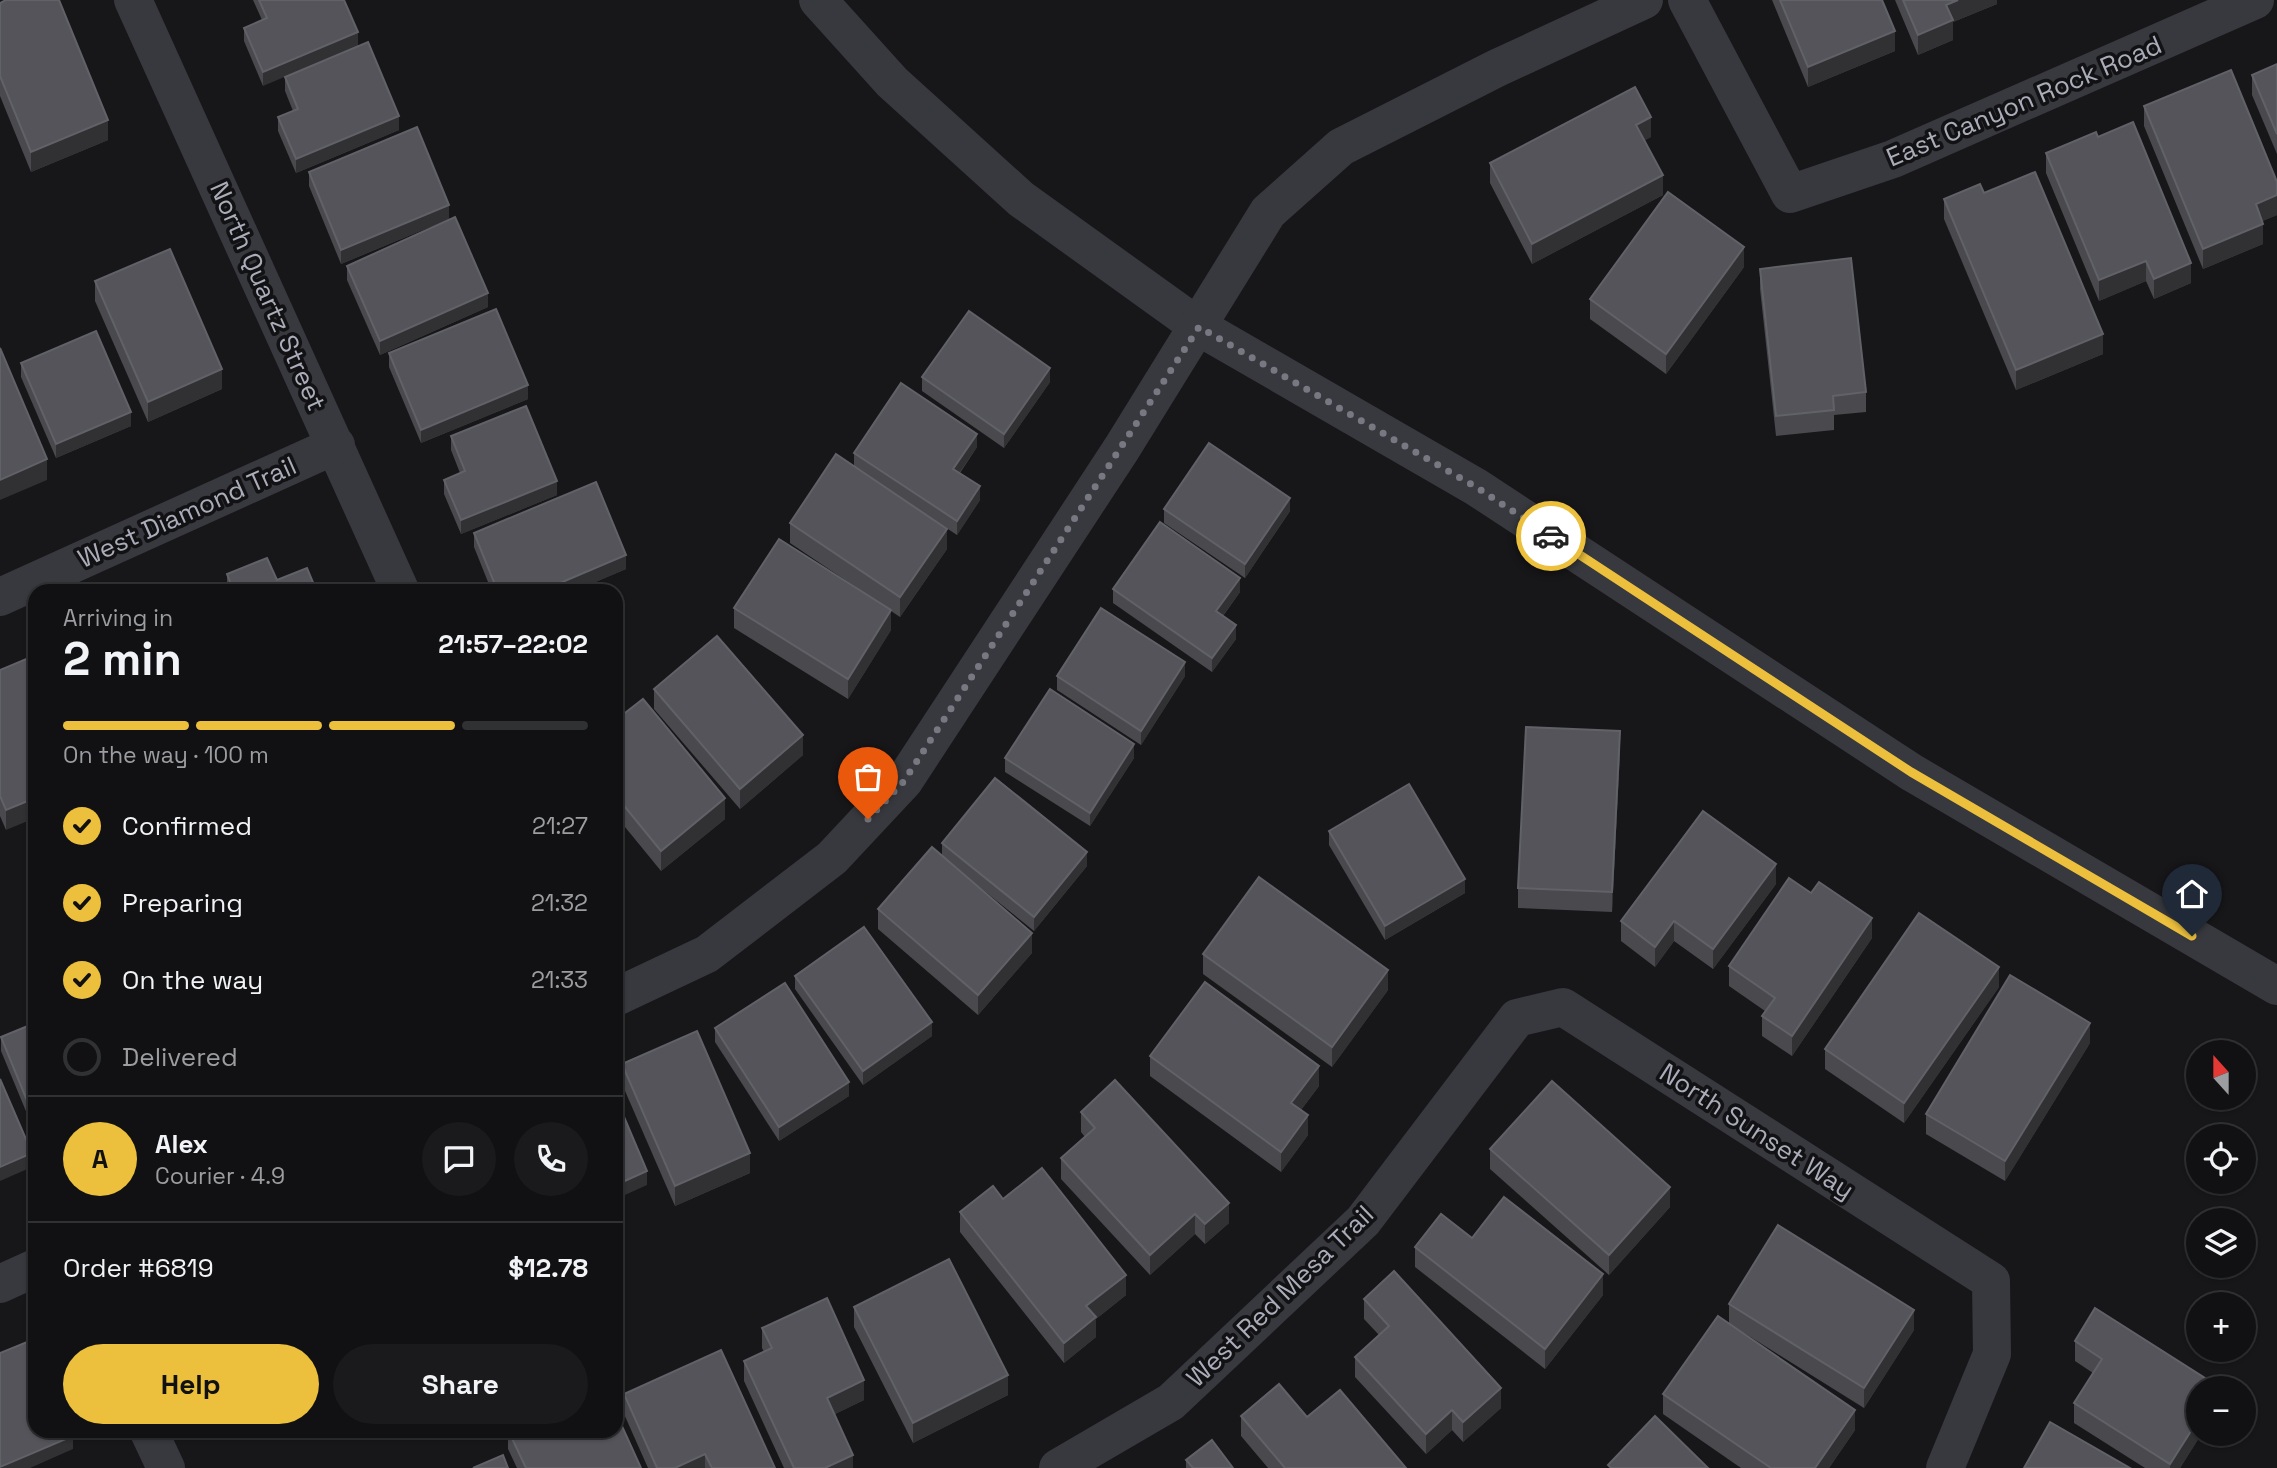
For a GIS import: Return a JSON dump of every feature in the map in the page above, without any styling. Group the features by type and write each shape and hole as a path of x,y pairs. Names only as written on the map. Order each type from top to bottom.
{"street":[{"name":"North Quartz Street","path":"133,0 397,584"},
{"path":"818,0 892,82 1021,200 1199,327 1476,487 1911,772 2277,986"},
{"path":"623,993 717,946 832,858 904,781 1199,327 1268,212 1341,147 1497,68 1644,0"},
{"name":"East Canyon Rock Road","path":"1687,0 1790,194 1894,159 2255,0"},
{"name":"West Diamond Trail","path":"28,584 335,444"},
{"name":"West Diamond Trail","path":"0,597 28,584"},
{"name":"North Sunset Way","path":"1517,1018 1563,1007 1991,1281 1992,1354 1945,1468"},
{"name":"West Red Mesa Trail","path":"1058,1468 1171,1402 1363,1221 1517,1018"},
{"path":"0,1283 28,1271"},
{"path":"152,1438 166,1468"}],"building":[{"path":"6,0 59,0 108,120 31,152 0,76 0,3"},
{"path":"259,0 344,0 358,32 263,72 244,28 267,18"},
{"path":"1780,0 1882,0 1895,31 1808,67"},
{"path":"1903,0 1958,0 1946,5 1953,20 1918,35"},
{"path":"368,42 399,116 296,159 278,117 298,109 285,77"},
{"path":"2277,64 2277,134 2252,75"},
{"path":"2231,70 2277,182 2277,195 2256,204 2263,224 2203,249 2144,106"},
{"path":"1635,87 1651,117 1636,125 1663,175 1532,244 1490,163"},
{"path":"2133,122 2191,263 2154,279 2146,261 2099,280 2046,153 2096,132 2098,137"},
{"path":"417,127 449,205 341,250 309,172"},
{"path":"2035,172 2103,334 2016,370 1944,199 1980,184 1984,193"},
{"path":"1668,192 1744,247 1666,354 1590,299"},
{"path":"455,217 488,293 380,341 347,266"},
{"path":"170,249 222,369 148,402 95,281"},
{"path":"1851,258 1866,392 1833,396 1834,410 1776,416 1760,269"},
{"path":"496,309 528,385 421,430 389,353"},
{"path":"969,311 1050,368 1004,434 922,377"},
{"path":"96,331 131,412 56,444 21,363"},
{"path":"0,348 47,459 0,480"},
{"path":"901,383 977,434 953,469 980,486 957,521 854,453"},
{"path":"526,406 557,481 461,520 444,480 465,471 451,436"},
{"path":"1209,443 1290,498 1245,564 1164,509"},
{"path":"836,454 947,529 900,597 790,523"},
{"path":"596,482 626,555 558,584 495,584 474,533"},
{"path":"1160,522 1240,578 1216,611 1236,625 1212,658 1113,589"},
{"path":"779,539 891,610 848,679 734,608"},
{"path":"267,558 277,580 307,568 314,584 231,584 227,574"},
{"path":"1101,608 1185,662 1141,731 1057,676"},
{"path":"717,636 803,735 740,789 654,689"},
{"path":"28,658 28,801 6,810 0,796 0,670"},
{"path":"1050,689 1134,744 1090,813 1005,758"},
{"path":"643,699 725,798 661,851 623,805 623,715"},
{"path":"1526,727 1620,731 1612,892 1518,888"},
{"path":"995,778 1087,852 1034,917 942,843"},
{"path":"1409,784 1465,879 1385,926 1329,831"},
{"path":"1703,811 1776,864 1713,949 1674,921 1655,947 1621,921"},
{"path":"932,847 1032,933 978,995 878,909"},
{"path":"1259,877 1388,970 1332,1047 1203,954"},
{"path":"1789,878 1811,893 1819,882 1872,918 1792,1036 1762,1016 1775,998 1729,966"},
{"path":"1919,913 1999,967 1904,1103 1825,1049"},
{"path":"864,927 932,1022 863,1071 795,976"},
{"path":"2010,975 2090,1023 2005,1161 1926,1114"},
{"path":"1205,982 1319,1066 1291,1103 1308,1115 1281,1152 1150,1056"},
{"path":"785,983 849,1082 779,1127 715,1028"},
{"path":"28,1026 28,1103 1,1037"},
{"path":"697,1031 750,1153 675,1186 623,1064"},
{"path":"0,1079 28,1144 28,1155 0,1167"},
{"path":"1115,1080 1229,1203 1205,1224 1195,1214 1150,1255 1061,1158 1095,1128 1081,1112"},
{"path":"1552,1081 1670,1187 1609,1255 1490,1149"},
{"path":"623,1114 647,1171 623,1182"},
{"path":"1042,1168 1126,1275 1086,1306 1096,1317 1064,1343 960,1212 993,1186 1003,1199"},
{"path":"1504,1197 1603,1274 1545,1349 1415,1247 1441,1214 1472,1238"},
{"path":"1778,1225 1914,1310 1864,1388 1729,1304"},
{"path":"949,1259 1008,1375 913,1423 854,1307"},
{"path":"1394,1271 1501,1388 1463,1422 1452,1410 1426,1434 1355,1357 1389,1326 1364,1299"},
{"path":"827,1298 864,1380 827,1398 853,1455 825,1468 794,1468 744,1361 772,1348 762,1328"},
{"path":"2095,1308 2202,1376 2186,1376 2186,1439 2170,1464 2074,1403 2102,1359 2075,1341"},
{"path":"1718,1316 1855,1410 1815,1468 1771,1468 1663,1394"},
{"path":"28,1342 28,1438 68,1438 0,1467 0,1353"},
{"path":"721,1350 775,1468 712,1468 705,1454 675,1468 657,1468 624,1394"},
{"path":"1279,1384 1307,1417 1340,1390 1406,1468 1285,1468 1241,1416"},
{"path":"1655,1416 1708,1468 1611,1468 1608,1465"},
{"path":"2050,1422 2130,1468 2024,1468"},
{"path":"623,1428 641,1468 526,1468 512,1438 623,1438"},
{"path":"1212,1440 1233,1468 1193,1468 1186,1460"},
{"path":"503,1455 508,1468 473,1468"}],"way so far":[{"path":"868,819 904,781 1199,327 1476,487 1551,536"}],"route":[{"path":"1551,536 1911,772 2192,936"}]}
